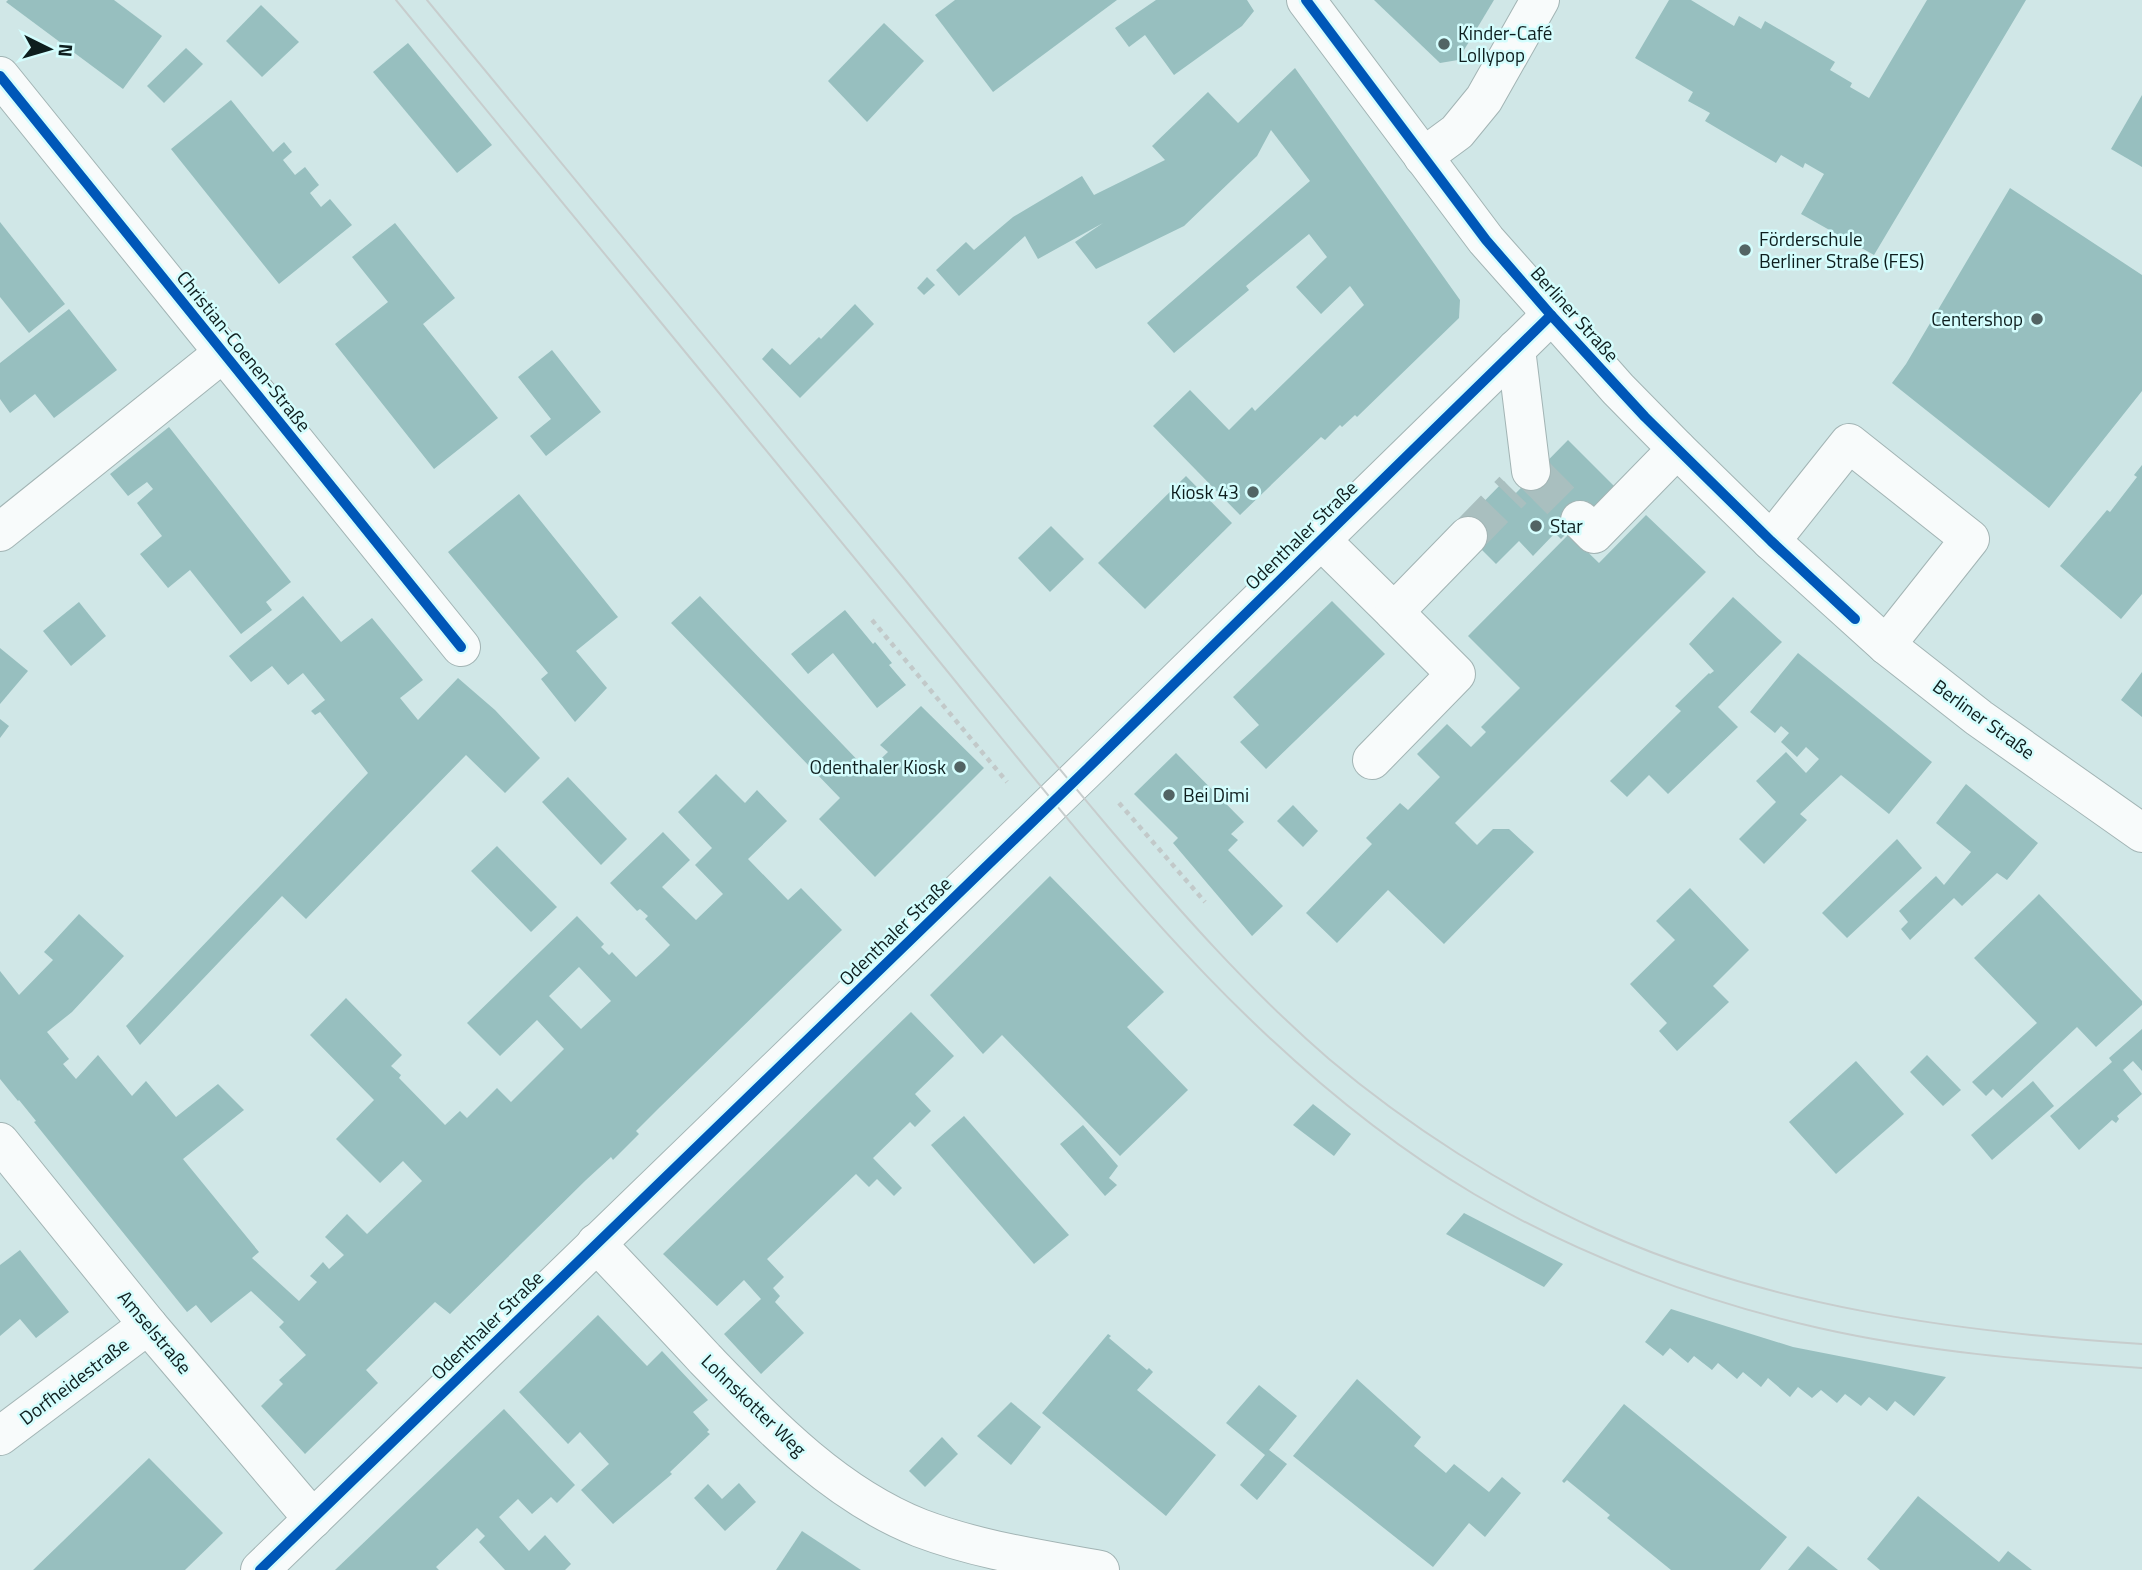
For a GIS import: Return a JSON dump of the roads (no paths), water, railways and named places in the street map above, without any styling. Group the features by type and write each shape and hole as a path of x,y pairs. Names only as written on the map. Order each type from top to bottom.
{"main road":[{"name":"Berliner Straße","path":"1306,0 1486,240 1618,389 1677,449 1771,541 1886,645 1979,718 2142,833"},
{"path":"1423,157 1457,132 1484,99 1541,0"},
{"name":"Christian-Coenen-Straße","path":"0,76 461,647"},
{"name":"Odenthaler Straße","path":"260,1570 1037,818 1551,315"},
{"path":"1516,349 1526,478"},
{"name":"Christian-Coenen-Straße","path":"0,532 223,353"},
{"path":"1771,541 1849,443 1970,539 1886,645"},
{"path":"1580,520 1594,534 1677,449"},
{"path":"1394,612 1468,536"},
{"path":"1321,540 1456,674 1372,760"},
{"name":"Amselstraße","path":"0,1142 148,1325 313,1519"},
{"name":"Lohnskotter Weg","path":"596,1243 769,1426 830,1477 919,1527 982,1548 1100,1570"},
{"name":"Dorfheidestraße","path":"0,1436 148,1325"}],"tunnel":[{"path":"1534,474 1580,520"},
{"path":"1468,536 1513,490"}],"tram line":[{"path":"396,0 1103,861 1169,936 1239,1008 1312,1076 1390,1139 1474,1194 1556,1237 1642,1274 1730,1304 1819,1328 1899,1343 2021,1359 2142,1368"},
{"path":"427,0 1135,858 1242,977 1299,1032 1359,1084 1458,1154 1528,1195 1598,1230 1663,1257 1729,1279 1796,1297 1933,1323 2142,1344"}],"place":[{"name":"Kinder-Café Lollypop","path":"1444,44"},
{"name":"Förderschule Berliner Straße (FES)","path":"1745,250"},
{"name":"Centershop","path":"2037,319"},
{"name":"Kiosk 43","path":"1253,492"},
{"name":"Star","path":"1536,526"},
{"name":"Odenthaler Kiosk","path":"960,767"},
{"name":"Bei Dimi","path":"1169,795"}]}
